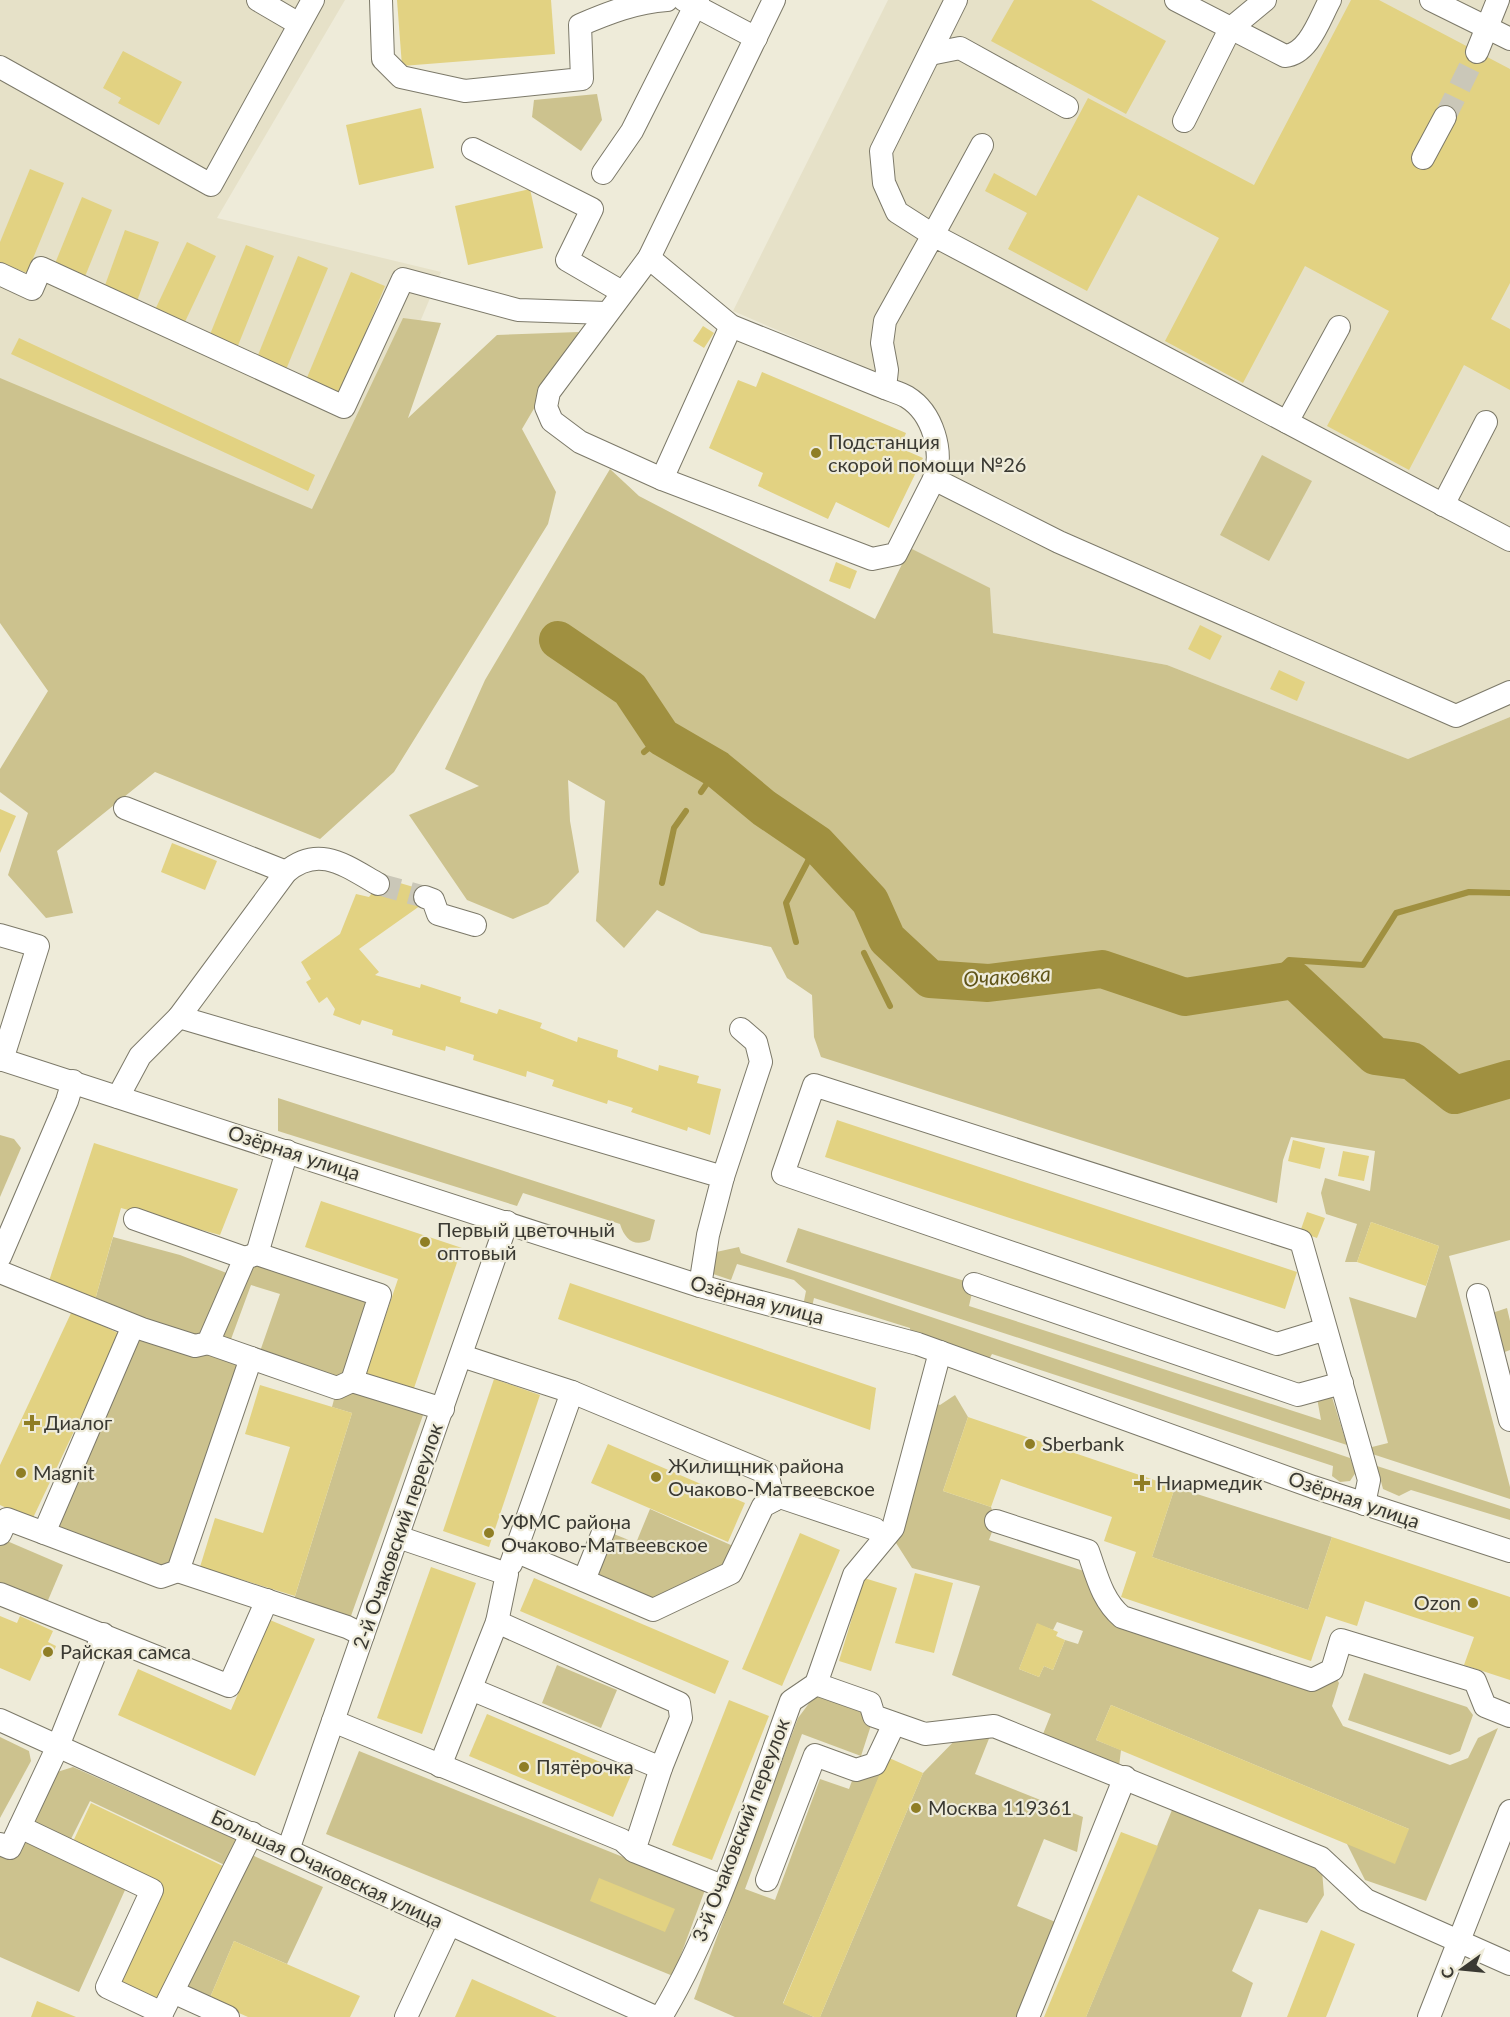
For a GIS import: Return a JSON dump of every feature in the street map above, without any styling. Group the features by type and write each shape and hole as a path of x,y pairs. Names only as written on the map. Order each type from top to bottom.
{"street":[{"path":"258,0 299,24"},
{"path":"0,67 211,185 313,0"},
{"path":"381,0 383,59 401,77 465,91 582,80 579,25 612,11 651,1 667,0"},
{"path":"649,258 731,326 908,397 925,414 939,449 939,467 896,554 872,559 662,479 579,442 552,421 546,407 549,392 649,258 774,0"},
{"path":"956,0 881,152 884,183 897,212 933,235 1510,540"},
{"path":"1176,0 1286,56 1294,55 1303,49 1330,0"},
{"path":"1184,121 1230,29 1265,0"},
{"path":"1431,0 1510,39"},
{"path":"1477,52 1498,0"},
{"path":"603,173 632,131 693,2 756,38"},
{"path":"930,54 960,48 1067,107"},
{"path":"1423,158 1445,117"},
{"path":"885,388 887,370 882,343 885,321 982,145"},
{"path":"473,149 592,209 567,260 622,292"},
{"path":"0,274 32,289 40,268 344,407 403,279 518,310 606,313"},
{"path":"662,479 731,326"},
{"path":"1287,422 1339,327"},
{"path":"1443,504 1486,422"},
{"path":"934,480 1059,542 1456,716 1510,692"},
{"path":"125,808 286,872"},
{"path":"118,1097 140,1056 179,1017 286,872 297,862 310,857 322,857 349,868 378,884"},
{"path":"425,897 433,900 438,914 475,925"},
{"path":"0,935 38,946 1,1059"},
{"path":"179,1017 723,1177"},
{"path":"700,1286 708,1235 723,1177 761,1062 756,1042 741,1029"},
{"name":"Озёрная улица","path":"1,1059 700,1286 940,1352 1364,1504 1510,1551"},
{"path":"0,1257 67,1101 73,1081"},
{"path":"1326,1329 1277,1344 783,1174 814,1085 1301,1241 1369,1480 1364,1504"},
{"path":"208,1343 251,1256 287,1151"},
{"path":"135,1219 380,1295 352,1381"},
{"name":"2-й Очаковский переулок","path":"288,1850 507,1222"},
{"path":"0,1272 133,1326 195,1346 208,1343 337,1388 352,1381 443,1409"},
{"path":"974,1284 1298,1395 1342,1383"},
{"path":"1478,1295 1510,1420"},
{"path":"44,1533 133,1326"},
{"path":"940,1352 893,1528 854,1575 816,1684 870,1703 874,1716 925,1734 994,1726 1125,1777 1321,1858 1366,1900 1510,1964"},
{"path":"462,1356 572,1392 766,1473 774,1500"},
{"path":"178,1571 251,1358"},
{"path":"440,1766 496,1622 507,1574 572,1392"},
{"path":"515,1551 653,1610 732,1574 763,1506 780,1497 874,1529 884,1538"},
{"path":"0,1534 8,1519 161,1577 178,1571 347,1627 363,1635"},
{"path":"996,1521 1088,1551 1103,1595 1110,1607 1122,1617 1312,1680 1332,1670 1341,1640 1475,1681 1485,1706 1510,1716"},
{"path":"584,1580 604,1530"},
{"path":"398,1537 507,1574"},
{"path":"0,1593 230,1686 267,1600"},
{"path":"496,1622 679,1703 681,1718 661,1768 634,1851"},
{"path":"0,1844 10,1848 58,1746 103,1634"},
{"name":"3-й Очаковский переулок","path":"661,2017 678,1989 722,1886 791,1701 816,1684"},
{"path":"471,1689 661,1768"},
{"name":"Большая Очаковская улица","path":"0,1719 655,2017"},
{"path":"333,1721 622,1840 634,1851 722,1886"},
{"path":"766,1880 815,1755 856,1770 875,1764 894,1724"},
{"path":"1028,2017 1125,1777"},
{"path":"1429,2017 1510,1811"},
{"path":"20,1827 152,1890 107,1987 161,2015 252,1833"},
{"path":"406,2017 449,1924"},
{"path":"173,1992 228,2017"}],"shaded area":[{"path":"0,0 345,0 217,218 441,272 327,543 0,379"},
{"path":"888,0 1493,0 1510,6 1510,717 1408,759 1167,665 993,633 910,548 939,489 920,476 927,464 928,449 914,418 899,406 871,396 880,374 733,311"},
{"path":"597,94 602,120 581,151 532,117 534,100"},
{"path":"403,318 441,323 408,418 497,335 579,332 522,429 556,492 548,524 394,772 320,839 155,772 57,851 73,913 46,918 8,875 28,813 0,792 0,769 48,691 0,623 0,378 312,509"},
{"path":"1262,455 1312,481 1269,561 1220,535"},
{"path":"610,469 639,496 875,619 910,548 990,588 993,633 1167,665 1408,759 1510,717 1510,1240 1449,1256 1510,1487 1510,1499 1360,1450 1388,1443 1349,1297 1416,1318 1439,1246 1371,1222 1357,1262 1345,1262 1357,1224 1326,1214 1321,1193 1325,1178 1370,1191 1375,1151 1291,1137 1283,1160 1277,1203 821,1057 814,1037 812,995 787,978 771,947 701,933 657,910 624,948 596,921 605,801 568,780 570,821 579,872 548,904 513,919 467,900 409,815 479,786 445,769 485,680"},
{"path":"278,1098 655,1220 650,1240 639,1243 631,1241 620,1224 523,1193 517,1206 278,1131"},
{"path":"0,1135 14,1139 21,1148 0,1197"},
{"path":"798,1228 974,1284 969,1306 1321,1420 1317,1398 1331,1394 1347,1445 786,1262"},
{"path":"113,1237 180,1255 237,1277 245,1258 380,1295 352,1381 427,1404 347,1627 291,1609 352,1413 332,1407 337,1388 257,1360 280,1294 251,1285 227,1350 251,1358 178,1571 48,1535 142,1329 95,1300"},
{"path":"739,1247 741,1253 1350,1458 1356,1472 1350,1481 1340,1482 1332,1476 1333,1466 992,1354 987,1363 911,1337 910,1328 814,1298 812,1307 803,1306 806,1291 794,1280 737,1264 731,1280 704,1271 707,1254"},
{"path":"1507,1308 1510,1321 1510,1350 1502,1353 1492,1313"},
{"path":"955,1395 968,1417 943,1491 991,1507 996,1521 989,1540 1096,1575 1110,1607 1312,1680 1332,1670 1339,1683 1332,1706 1343,1726 1450,1765 1468,1758 1478,1738 1498,1728 1426,1901 1365,1880 1347,1844 1409,1829 1111,1705 1096,1740 1121,1750 1118,1775 1039,1744 1051,1714 952,1675 980,1586 912,1568 889,1532 929,1401 940,1405","holes":["1057,1622 1083,1631 1078,1644 1065,1640 1053,1670 1044,1666 1039,1677 1019,1669 1037,1624 1053,1630"]},
{"path":"1377,1466 1510,1509 1510,1520 1411,1490 1399,1496 1383,1489"},
{"path":"1175,1487 1332,1537 1308,1610 1152,1557"},
{"path":"650,1509 742,1550 731,1573 653,1610 584,1580 604,1530 636,1543"},
{"path":"0,1538 63,1565 43,1612 0,1594"},
{"path":"557,1665 617,1690 601,1728 542,1703"},
{"path":"1364,1673 1467,1707 1473,1715 1460,1751 1450,1755 1348,1720"},
{"path":"822,1686 874,1716 861,1756 802,1734 745,1889 775,1900 820,1779 849,1789 856,1770 883,1768 783,2003 814,2017 735,2017 694,1999 798,1718"},
{"path":"994,1726 975,1774 1083,1817 1077,1852 1044,1839 1017,1906 1065,1926 1028,2017 820,2017 923,1773 966,1729"},
{"path":"0,1737 29,1751 31,1761 0,1818"},
{"path":"359,1751 705,1890 673,1976 326,1834"},
{"path":"73,1767 235,1839 243,1851 323,1887 287,1964 234,1941 209,2000 173,1992 233,1869 90,1801 66,1849 130,1879 79,1992 0,1957 0,1844 54,1773"},
{"path":"1177,1798 1321,1858 1324,1895 1307,1923 1259,1909 1232,1971 1253,1983 1241,2017 1086,2017"}],"building":[{"path":"397,0 551,0 555,54 402,66"},
{"path":"1014,0 1091,0 1166,41 1126,114 991,41"},
{"path":"1351,0 1379,0 1510,69 1510,283 1491,319 1510,329 1510,390 1464,365 1409,470 1327,426 1389,311 1305,266 1243,383 1165,341 1219,238 1138,195 1087,291 1008,249 1027,213 985,191 994,173 1036,196 1088,98 1254,185"},
{"path":"123,51 182,82 159,125 118,103 121,98 103,88"},
{"path":"421,108 434,168 359,185 346,125"},
{"path":"30,169 64,183 27,273 0,262 0,242"},
{"path":"530,189 543,248 468,265 455,206"},
{"path":"82,197 112,210 84,279 54,266"},
{"path":"125,230 159,242 137,301 104,288"},
{"path":"187,242 216,256 183,326 154,312"},
{"path":"246,245 274,256 237,348 209,337"},
{"path":"298,256 328,268 285,372 256,360"},
{"path":"351,272 385,286 340,394 306,380"},
{"path":"703,326 714,333 704,348 693,341"},
{"path":"19,338 315,475 308,491 11,354"},
{"name":"Подстанция скорой помощи №26","path":"762,372 906,433 900,448 923,458 889,528 836,502 828,519 758,486 763,473 709,448 738,380 756,387"},
{"path":"836,562 857,571 850,589 829,581"},
{"path":"1200,625 1222,636 1210,660 1188,649"},
{"path":"1279,670 1305,682 1297,701 1270,689"},
{"path":"0,809 16,816 0,853"},
{"path":"172,843 217,861 205,890 161,872"},
{"path":"383,878 427,891 424,903 359,949 379,972 375,975 420,988 421,984 461,997 460,1002 497,1014 499,1009 542,1023 540,1028 577,1042 578,1037 618,1050 617,1057 658,1071 659,1065 699,1076 697,1083 721,1089 710,1135 688,1127 687,1131 631,1112 633,1108 608,1100 607,1104 552,1086 554,1080 527,1071 526,1077 473,1060 474,1055 446,1046 445,1051 392,1035 393,1030 362,1020 360,1025 333,1015 335,1009 327,997 319,1003 306,982 311,979 301,962 340,934 356,894 369,897"},
{"path":"837,1120 1297,1272 1285,1309 825,1157"},
{"path":"1293,1140 1325,1148 1320,1169 1288,1161"},
{"path":"94,1143 238,1189 220,1235 121,1208 95,1300 49,1281"},
{"path":"1343,1151 1369,1156 1364,1181 1338,1176"},
{"path":"321,1201 462,1248 413,1391 366,1374 398,1279 305,1247"},
{"path":"1307,1212 1325,1218 1317,1238 1300,1232"},
{"path":"1371,1222 1439,1246 1426,1286 1357,1262"},
{"path":"570,1283 876,1388 870,1430 558,1319"},
{"path":"72,1311 120,1334 32,1520 0,1505 0,1465"},
{"path":"494,1379 540,1395 489,1547 443,1531"},
{"path":"260,1385 352,1413 295,1596 200,1567 215,1518 263,1533 290,1447 245,1434"},
{"path":"968,1417 1175,1487 1152,1557 1308,1610 1332,1537 1510,1597 1510,1680 1464,1665 1474,1637 1365,1601 1357,1626 1326,1616 1311,1661 1121,1597 1136,1552 1104,1541 1112,1517 1001,1479 991,1507 943,1491"},
{"path":"608,1444 745,1503 728,1542 591,1483"},
{"path":"800,1533 840,1550 782,1686 742,1669"},
{"path":"431,1567 476,1583 422,1734 377,1718"},
{"path":"915,1573 953,1583 934,1653 895,1643"},
{"path":"534,1578 729,1661 715,1694 520,1611"},
{"path":"864,1578 897,1588 871,1671 839,1661"},
{"path":"0,1616 17,1623 20,1616 53,1631 48,1642 56,1646 51,1659 42,1655 30,1681 0,1668"},
{"path":"270,1620 315,1639 255,1776 118,1715 138,1669 231,1710"},
{"path":"1037,1623 1058,1632 1056,1636 1065,1640 1053,1670 1044,1666 1039,1677 1019,1669"},
{"path":"729,1700 769,1716 712,1860 672,1845"},
{"path":"1111,1705 1409,1829 1395,1864 1096,1740"},
{"path":"487,1714 631,1775 613,1817 469,1756"},
{"path":"887,1757 923,1773 820,2017 814,2017 783,2004"},
{"path":"91,1803 225,1867 161,2003 116,1981 159,1890 70,1848"},
{"path":"1121,1832 1158,1846 1086,2017 1044,2017"},
{"path":"599,1878 675,1909 665,1932 590,1901"},
{"path":"1321,1930 1355,1944 1326,2017 1287,2017"},
{"path":"234,1941 360,1996 350,2017 248,2017 209,2000"},
{"path":"472,1979 557,2017 455,2017"},
{"path":"37,2001 76,2017 31,2017"}],"waterway":[{"name":"Очаковка","path":"558,640 630,689 662,737 717,769 764,808 817,844 870,901 887,939 930,979 988,983 1102,969 1185,997 1294,980 1375,1056 1412,1061 1455,1095 1510,1079"},
{"path":"644,752 662,737"},
{"path":"701,792 717,769"},
{"path":"662,883 674,828 686,811"},
{"path":"796,942 786,903 817,844"},
{"path":"1264,984 1289,960 1363,965 1396,913 1469,892 1510,893"},
{"path":"864,953 890,1006"}],"tunnel":[{"path":"1445,117 1477,52"},
{"path":"378,884 425,897"}],"place":[{"name":"Подстанция скорой помощи №26","path":"816,453"},
{"name":"Первый цветочный оптовый","path":"425,1242"},
{"name":"Диалог","path":"32,1423"},
{"name":"Sberbank","path":"1030,1444"},
{"name":"Magnit","path":"21,1473"},
{"name":"Жилищник района Очаково-Матвеевское","path":"656,1477"},
{"name":"Ниармедик","path":"1142,1483"},
{"name":"УФМС района Очаково-Матвеевское","path":"489,1533"},
{"name":"Ozon","path":"1473,1603"},
{"name":"Райская самса","path":"48,1652"},
{"name":"Пятёрочка","path":"524,1767"},
{"name":"Москва 119361","path":"916,1808"}]}
